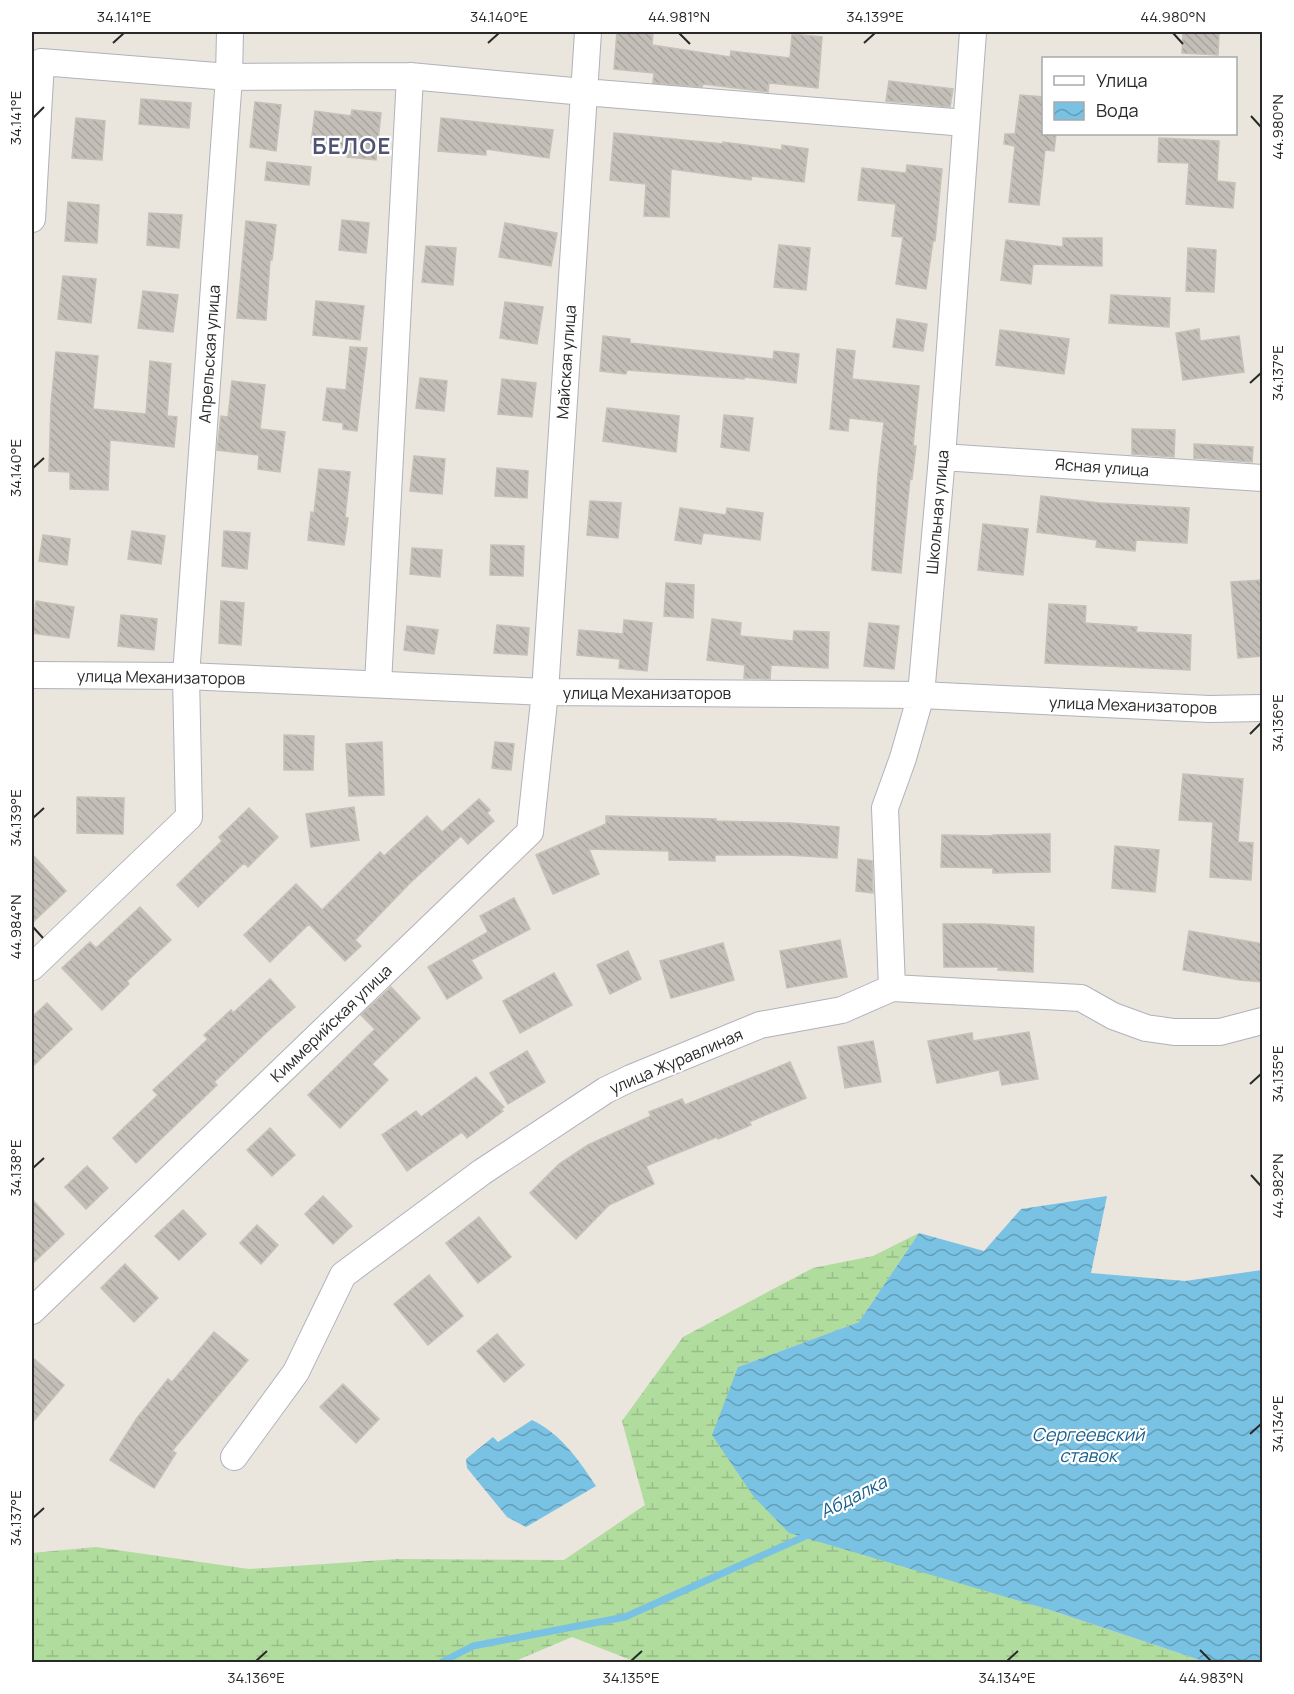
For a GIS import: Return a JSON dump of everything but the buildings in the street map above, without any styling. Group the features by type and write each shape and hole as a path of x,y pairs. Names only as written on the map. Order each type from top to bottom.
{"street":[{"name":"Апрельская улица","path":"32,967 189,817 186,676 229,77 230,32"},
{"name":"Майская улица","path":"545,692 588,32"},
{"name":"Школьная улица","path":"892,988 885,808 903,758 921,695 942,457 973,32"},
{"path":"32,219 41,62 229,77 410,76 966,123"},
{"path":"378,684 410,76"},
{"name":"Ясная улица","path":"942,457 1263,478"},
{"name":"улица Механизаторов","path":"32,675 186,676 545,692 921,695 1209,709 1263,708"},
{"name":"Киммерийская улица","path":"32,1311 530,832 545,692"},
{"name":"улица Журавлиная","path":"234,1457 296,1372 344,1275 482,1172 606,1090 631,1078 760,1025 842,1010 892,988 1081,998 1113,1016 1146,1028 1174,1032 1220,1032 1263,1021"}],"green space":[{"path":"919,1233 859,1322 738,1367 1047,1609 1206,1662 636,1662 572,1637 513,1662 32,1662 32,1553 96,1547 249,1569 398,1559 564,1560 645,1505 622,1421 683,1337 813,1268 873,1256"}],"water":[{"name":"Сергеевский ставок","path":"1107,1196 1091,1273 1185,1281 1262,1270 1262,1662 1206,1662 1047,1609 789,1533 754,1497 712,1435 738,1367 859,1322 919,1233 984,1251 1021,1209"},
{"path":"532,1420 552,1432 560,1440 596,1486 526,1527 507,1517 467,1468 466,1459 493,1437 498,1442"}],"waterway":[{"name":"Абдалка","path":"442,1662 473,1646 625,1617 810,1534"}],"district":[{"name":"БЕЛОЕ","path":"352,146"}]}
